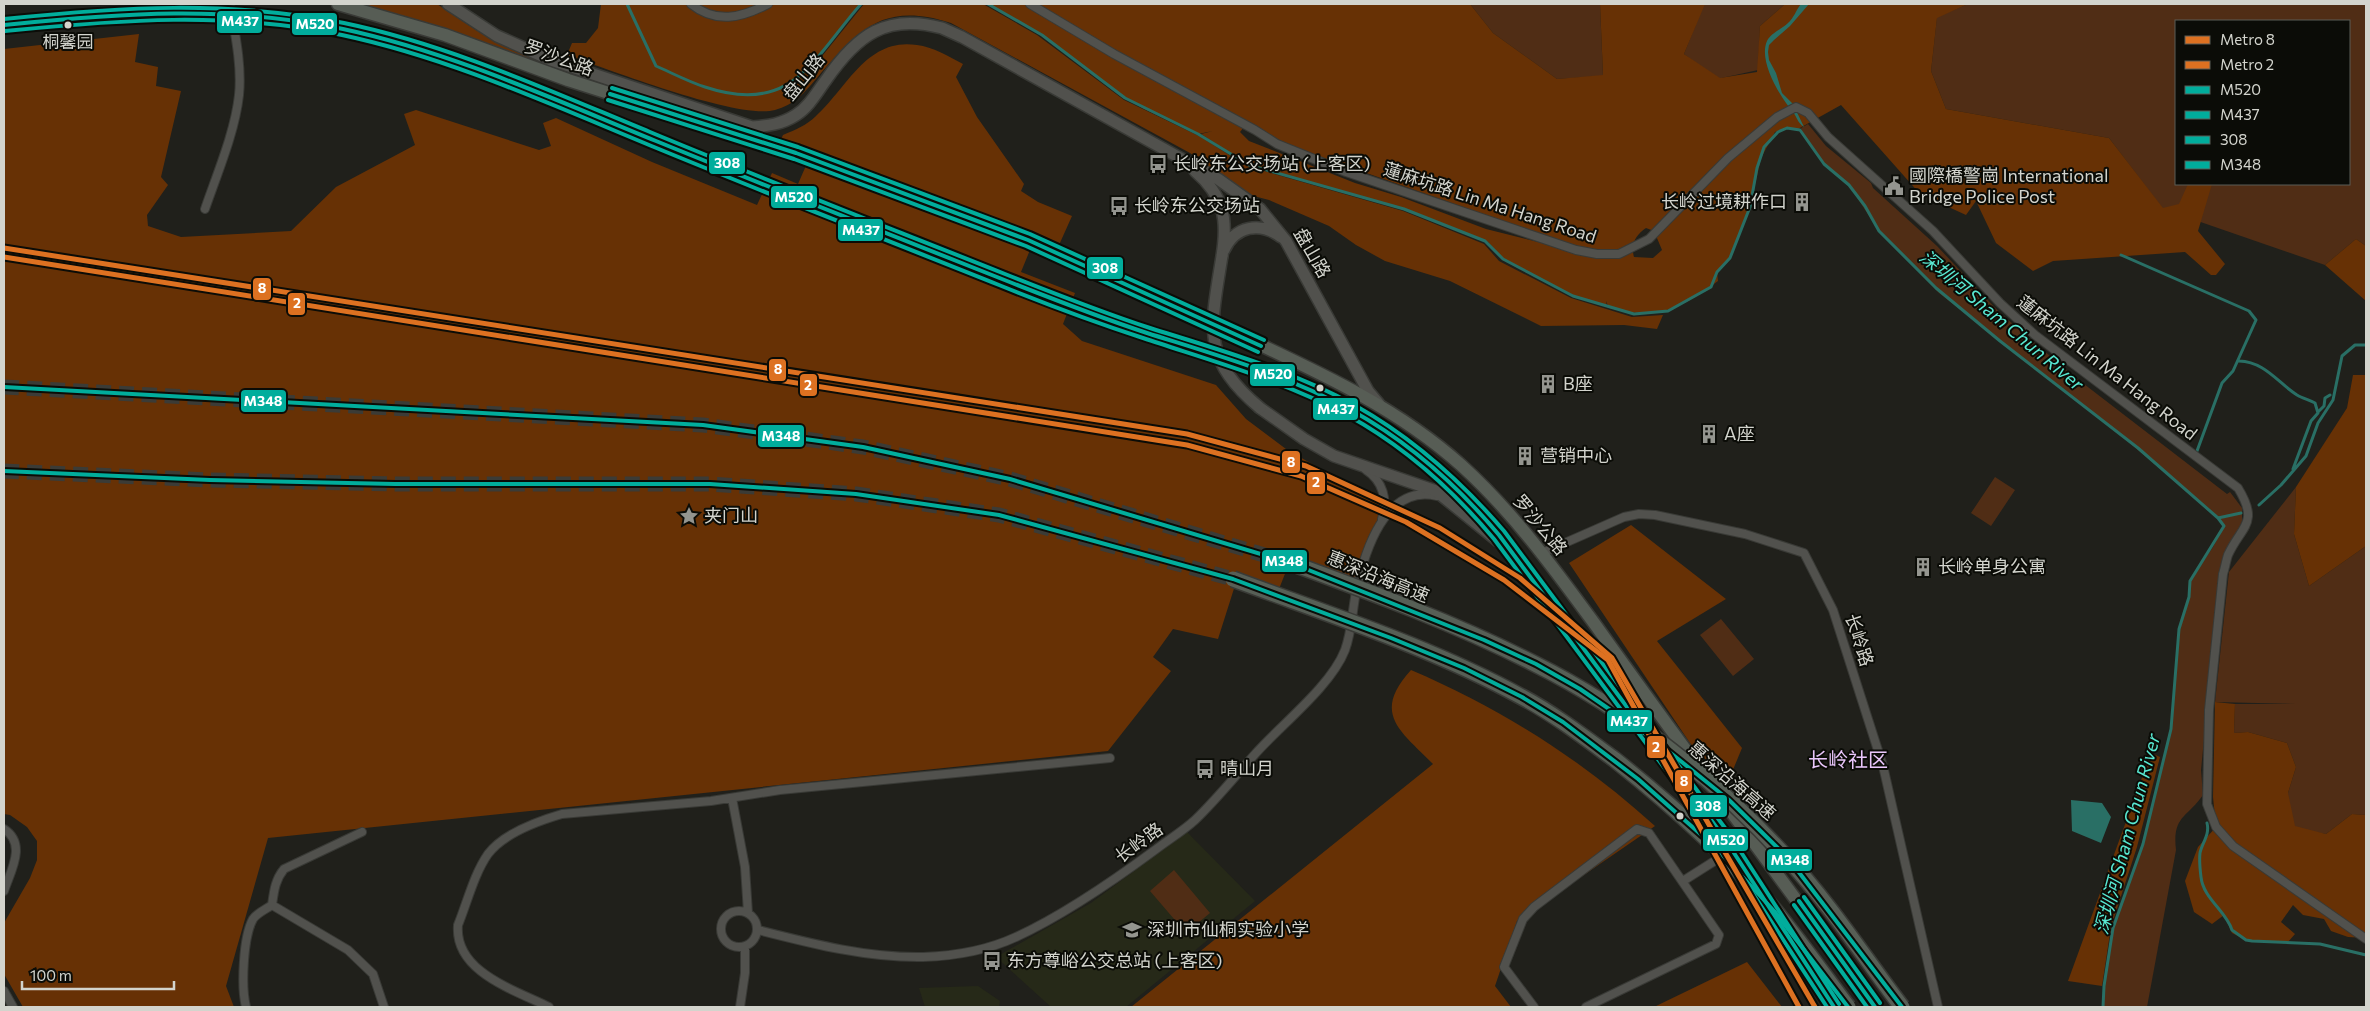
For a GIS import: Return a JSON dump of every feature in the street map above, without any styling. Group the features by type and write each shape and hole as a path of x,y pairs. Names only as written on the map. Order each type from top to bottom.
{"highway":[{"name":"惠深沿海高速","path":"1291,563 1484,640 1536,664 1580,689 1650,736 1729,800 1788,858 1902,1007"},
{"path":"1233,579 1391,638 1464,668 1522,697 1563,722 1638,778 1714,846 1775,912 1848,1007"}],"main road":[{"name":"罗沙公路","path":"338,4 437,32 568,80 796,153"},
{"name":"盘山路","path":"448,4 497,36 551,60 752,126 768,126 783,122 798,114 810,103 840,60 865,36 884,27 902,22 922,23 942,28 962,37 1171,152 1249,199 1270,219 1286,241 1368,391 1384,408"},
{"path":"4,25 92,16 231,8 368,35 432,52 497,76 712,165 764,184"},
{"name":"盘山路","path":"1171,152 1201,176 1218,197 1225,218 1222,256 1213,314 1215,349 1220,363 1236,386 1260,408 1304,439 1343,459"},
{"path":"1222,256 1232,237 1252,227 1268,229 1286,241"},
{"name":"罗沙公路","path":"1028,240 1315,370 1384,408 1461,465 1518,522 1542,553 1876,1007"},
{"path":"1085,312 1281,378 1348,408 1403,443 1439,472 1480,512 1520,562 1678,773 1732,850 1834,1007"},
{"path":"1343,459 1428,488 1452,503 1520,562"}],"street":[{"path":"691,4 709,16 731,17 768,4"},
{"name":"蓮麻坑路 Lin Ma Hang Road","path":"1030,4 1114,54 1255,130 1277,144 1392,189 1576,250 1596,254 1619,254 1649,239 1728,158 1777,117 1792,109 1808,113 1828,137 1932,230 2000,303 2034,335 2238,488 2245,500 2248,515 2246,526 2228,555 2223,574 2209,710 2207,804 2216,827 2233,846 2366,939"},
{"path":"205,209 234,120 239,96 240,74 231,8"},
{"name":"长岭路","path":"1343,459 1367,471 1379,483 1385,502 1381,523"},
{"name":"长岭路","path":"758,930 831,948 866,954 899,957 954,954 988,948 1016,938 1124,873 1194,820 1266,741 1291,720 1335,668 1347,643 1358,585 1371,542 1381,523 1393,508 1412,495 1428,494 1452,503"},
{"name":"长岭路","path":"1542,553 1624,517 1639,514 1655,515 1745,534 1804,554 1834,610 1883,766 1938,1007"},
{"path":"549,1007 484,975 471,962 457,938 458,925 487,855 496,846 517,833 546,819 562,814 732,798 780,790 1110,758"},
{"path":"732,798 745,867 748,913"},
{"path":"4,829 14,839 16,846 14,863 4,890"},
{"path":"1534,1007 1504,967 1523,919 1534,907 1637,829 1649,833 1719,935 1716,944 1586,1007"},
{"path":"246,1007 242,981 250,926 254,917 272,905 275,885 279,875 284,869 362,832"},
{"path":"1683,881 1732,850"},
{"path":"272,905 348,950 373,974 384,1007"},
{"path":"734,912 748,913 757,922 758,930 754,941 745,947 738,948 726,942 723,938 721,925 724,919 734,912"},
{"path":"740,1007 745,973 745,947"},
{"path":"4,991 13,1007"}],"shaded area":[{"path":"357,4 437,4 476,30 542,61 539,65 458,34"},
{"path":"601,4 861,4 801,76 823,55 864,4 983,4 1037,35 1124,100 1199,136 1247,166 1403,211 1484,244 1499,261 1571,298 1632,317 1663,315 1657,329 1624,325 1541,326 1450,281 1385,261 1356,245 1329,226 1269,200 1250,195 1190,153 951,23 927,17 907,16 889,18 873,24 845,46 793,102 775,110 757,111 733,108 672,92 567,55 572,43 586,43 598,28"},
{"path":"988,4 1470,4 1493,33 1557,79 1603,75 1600,4 1705,4 1684,54 1720,78 1757,72 1760,26 1785,4 1968,4 1937,18 1931,71 1946,109 2109,138 2163,208 2179,204 2188,185 2212,185 2198,231 2225,264 2216,275 2211,275 2185,252 2053,261 2033,271 1996,243 1976,201 1966,215 1920,194 1841,105 1798,129 1787,128 1775,132 1761,158 1751,203 1730,258 1717,272 1718,281 1692,299 1667,310 1641,313 1626,311 1609,308 1606,301 1607,307 1576,297 1503,259 1488,242 1404,209 1249,165 1201,134 1213,131 1198,134 1144,109 1108,86 1034,30","holes":["1244,127 1255,127 1290,146 1579,248 1614,255 1603,258 1486,229 1401,197 1355,183 1249,141 1240,132","1646,228 1654,231 1662,250 1653,258 1634,257 1633,244 1639,234"]},
{"path":"1470,4 1600,4 1603,76 1557,79 1493,33"},
{"path":"1704,4 1785,4 1760,26 1758,70 1717,79 1684,54"},
{"path":"1968,4 2366,4 2366,246 2356,239 2325,265 2163,209 2109,138 1946,109 1931,71 1937,17"},
{"path":"139,34 135,62 158,67 156,86 181,91 161,177 168,185 147,215 148,226 181,237 291,231 336,187 415,145 404,114 416,110 539,150 551,146 543,123 556,118 652,162 757,205 772,173 798,184 808,161 777,148 783,135 801,127 812,119 827,105 859,67 884,49 900,45 923,46 940,52 963,64 956,77 977,117 1024,184 1021,191 1038,202 1072,216 1055,254 1032,245 1021,272 1075,293 1063,324 1082,341 1216,385 1246,419 1286,449 1338,479 1373,492 1381,505 1380,517 1355,581 1292,556 1279,589 1238,576 1218,639 1173,629 1153,657 1171,671 1108,751 268,838 226,986 234,1007 23,1007 4,974 4,923 30,878 37,860 37,841 27,827 10,815 4,814 4,49"},
{"path":"1808,124 1826,146 1871,183 1873,188 1937,246 1999,312 2071,374 2227,494 2230,492 2242,508 2242,521 2219,585 2201,770 2203,795 2182,818 2176,830 2176,850 2147,1007 2103,1007 2104,986 2112,932 2141,847 2171,729 2179,627 2188,599 2190,581 2213,547 2224,526 2216,516 2119,434 1939,293 1879,231 1850,187 1824,164 1802,132 1801,128"},
{"path":"2356,239 2366,246 2366,301 2325,265"},
{"path":"2353,375 2366,375 2366,546 2309,586 2294,534 2296,487 2347,408"},
{"path":"1995,477 2015,490 1991,526 1971,513"},
{"path":"2296,487 2294,534 2309,586 2366,546 2366,815 2352,814 2326,834 2288,827 2288,793 2296,767 2287,743 2248,732 2234,733 2235,704 2296,704 2215,702 2229,572"},
{"path":"1631,525 1726,599 1657,641 1742,748 1730,777 1696,752 1569,563"},
{"path":"1721,619 1754,659 1733,676 1700,635"},
{"path":"1411,670 1477,701 1569,757 1655,826 1517,921 1495,986 1511,1007 1131,1007 1433,764 1401,731 1395,721 1392,710 1393,699 1399,685"},
{"path":"2215,702 2235,704 2234,733 2248,732 2287,743 2296,767 2288,793 2295,826 2326,834 2352,814 2366,815 2366,938 2348,937 2331,931 2324,919 2303,915 2293,905 2281,922 2295,934 2288,942 2246,940 2232,933 2224,915 2212,924 2194,912 2185,881 2198,847 2216,827 2213,797"},
{"path":"2151,753 2160,757 2137,847 2111,927 2102,986 2068,981"},
{"name":"深圳市仙桐实验小学","path":"1187,832 1255,901 1126,1007 1051,1007 996,957 1091,903"},
{"path":"1174,870 1210,913 1186,933 1150,891"},
{"path":"1747,962 1782,1007 1654,1007"},
{"path":"978,986 1000,1001 999,1007 925,1007 919,988"}],"water":[{"path":"1801,4 1809,4 1790,26 1769,45 1768,52 1769,60 1776,73 1782,93 1793,104 1804,127 1782,97 1772,78 1765,58 1765,49 1769,38 1790,21"},
{"path":"2071,800 2102,803 2111,817 2101,843 2072,831"}],"waterway":[{"name":"深圳河 Sham Chun River","path":"627,4 656,66 705,87 735,94 759,94 780,88 797,77 813,63 861,4"},
{"name":"深圳河 Sham Chun River","path":"988,4 1042,35 1125,98 1198,134 1249,165 1404,209 1485,241 1503,259 1573,296 1634,314 1668,311 1711,287 1717,272 1730,258 1750,207 1757,168 1764,147 1778,132 1787,128 1800,130 1824,164 1849,185 1865,206 1879,231 1936,288 2000,341 2138,448 2218,518 2224,526 2190,581 2189,597 2179,629 2171,729 2143,844 2113,928 2104,986 2103,1007"},
{"path":"2121,255 2249,311 2256,320 2233,371 2222,383 2197,451"},
{"path":"2259,505 2281,485 2306,456 2318,423 2333,400 2342,356 2355,345 2366,345"},
{"path":"2239,361 2248,362 2264,369 2297,395 2315,403 2318,413 2311,421 2293,469"},
{"path":"2318,412 2324,406 2325,398 2330,395"},
{"path":"2218,518 2241,513"},
{"path":"2207,823 2207,835 2200,856 2200,871 2203,885 2232,930 2246,940 2320,944 2366,955"}],"tunnel":[{"path":"796,153 1028,240"},
{"path":"764,184 1085,312"},
{"path":"4,387 703,425 863,447 1010,479 1291,563"},
{"path":"4,471 210,480 395,484 710,484 856,494 999,515 1233,579"}],"metro line":[{"name":"8","path":"4,248 1187,434 1306,466 1440,528 1520,578 1612,658 1815,1007"},
{"name":"2","path":"4,257 1187,445 1301,476 1406,522 1504,580 1608,660 1799,1007"}],"transit line":[{"name":"308","path":"4,19 90,11 216,8 301,16 383,32 499,70 739,168 1095,309 1281,371 1356,406 1417,446 1471,495 1504,531 1728,832 1839,1004"},
{"name":"M520","path":"4,25 90,17 216,14 300,21 343,29 423,50 540,93 1092,314 1277,376 1351,410 1393,436 1431,466 1466,499 1499,535 1723,836 1834,1007"},
{"name":"M437","path":"5,31 131,21 216,20 300,27 342,35 422,56 539,99 740,182 1034,299 1106,326 1272,381 1347,415 1388,440 1426,470 1461,503 1494,539 1718,840 1827,1007"},
{"name":"308","path":"612,88 798,147 1030,234 1264,340"},
{"name":"M520","path":"610,94 796,153 1028,240 1261,346"},
{"name":"M437","path":"608,100 794,159 1026,246 1258,352"},
{"name":"M348","path":"4,387 703,425 863,447 1010,479 1291,563 1484,640 1536,664 1580,689 1657,742 1729,800 1788,858 1902,1007"},
{"name":"M348","path":"4,471 210,480 395,484 710,484 856,494 999,515 1233,579 1391,638 1464,668 1522,697 1563,722 1638,779 1714,846 1775,912 1848,1007"},
{"name":"308","path":"1804,897 1880,1003"},
{"name":"M520","path":"1799,901 1875,1007"},
{"name":"M437","path":"1794,905 1867,1007"}],"place":[{"name":"桐馨园","path":"68,25"},
{"name":"长岭东公交场站 (上客区)","path":"1158,164"},
{"name":"國際橋警崗 International Bridge Police Post","path":"1894,186"},
{"name":"长岭过境耕作口","path":"1802,202"},
{"name":"长岭东公交场站","path":"1119,206"},
{"name":"B座","path":"1548,384"},
{"name":"A座","path":"1709,434"},
{"name":"营销中心","path":"1525,456"},
{"name":"夹门山","path":"689,516"},
{"name":"长岭单身公寓","path":"1923,567"},
{"name":"晴山月","path":"1205,769"},
{"name":"深圳市仙桐实验小学","path":"1132,930"},
{"name":"东方尊峪公交总站 (上客区)","path":"992,961"}],"district":[{"name":"长岭社区","path":"1848,760"}]}
